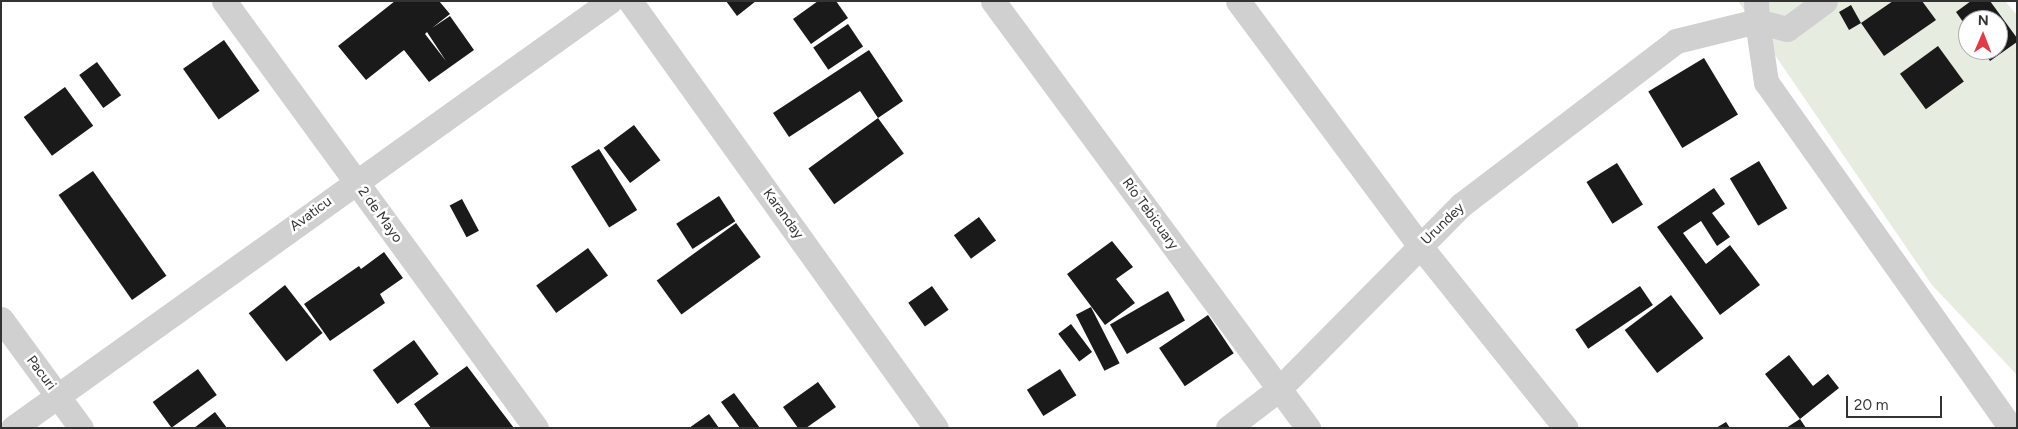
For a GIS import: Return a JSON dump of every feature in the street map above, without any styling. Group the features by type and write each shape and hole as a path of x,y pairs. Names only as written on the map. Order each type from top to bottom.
{"street":[{"name":"2 de Mayo","path":"224,1 536,428"},
{"name":"Avaticu","path":"13,428 59,397 355,182 610,1"},
{"name":"Karanday","path":"630,1 936,428"},
{"name":"Río Tebicuary","path":"993,1 1308,428"},
{"path":"1238,1 1420,246 1566,428"},
{"path":"1756,11 1787,29 1825,1"},
{"name":"Urundey","path":"1228,428 1279,389 1461,205 1676,41 1756,11"},
{"path":"1756,11 1766,82 2011,428"},
{"name":"Pacuri","path":"1,319 82,428"}],"shaded area":[{"path":"1738,1 2005,1 2017,15 2017,375 1932,285"}],"building":[{"path":"395,1 439,1 450,14 432,28 450,16 474,50 429,82 404,50 366,80 338,46","holes":["427,32 446,61 425,34"]},
{"path":"726,1 756,1 737,16"},
{"path":"818,1 836,1 848,18 811,44 793,19"},
{"path":"1893,1 1922,1 1936,20 1884,56 1861,23"},
{"path":"1971,1 1990,1 1997,10 1959,10"},
{"path":"1851,5 1861,23 1849,30 1839,12"},
{"path":"848,24 863,46 828,70 813,47"},
{"path":"2008,26 2017,38 2017,42 2008,48"},
{"path":"224,40 260,91 219,119 183,69"},
{"path":"1938,46 1964,82 1926,109 1900,74"},
{"path":"869,50 903,101 878,118 860,91 789,137 773,113"},
{"path":"1704,58 1738,115 1682,148 1648,91"},
{"path":"97,62 121,95 103,108 79,75"},
{"path":"65,87 93,126 52,156 24,117"},
{"path":"878,118 904,154 834,204 808,169"},
{"path":"634,125 660,160 630,183 604,148"},
{"path":"599,149 637,210 609,228 571,166"},
{"path":"1759,161 1787,208 1758,226 1730,179"},
{"path":"1617,163 1643,205 1612,224 1586,182"},
{"path":"93,171 166,276 132,300 59,195"},
{"path":"1714,188 1725,204 1712,213 1730,237 1717,246 1701,221 1683,233 1706,264 1730,245 1760,285 1720,315 1657,227"},
{"path":"719,196 735,221 693,249 676,224"},
{"path":"462,199 479,231 467,237 450,206"},
{"path":"979,217 996,240 971,259 954,235"},
{"path":"736,223 761,257 681,315 657,281"},
{"path":"1112,241 1133,267 1116,279 1135,303 1105,325 1067,274"},
{"path":"588,248 608,276 556,313 536,286"},
{"path":"384,252 403,278 380,294 385,303 330,341 304,304 359,266 361,269"},
{"path":"285,285 323,333 286,361 249,313"},
{"path":"932,286 949,310 925,326 908,303"},
{"path":"1640,286 1653,305 1588,349 1575,330"},
{"path":"1168,291 1185,320 1127,354 1110,324"},
{"path":"1671,295 1703,338 1657,373 1625,330"},
{"path":"1091,307 1120,363 1104,371 1076,315"},
{"path":"1208,315 1234,353 1185,386 1159,348"},
{"path":"1071,324 1092,352 1079,362 1058,334"},
{"path":"414,340 439,374 397,404 373,370"},
{"path":"1789,355 1813,386 1828,374 1839,388 1800,419 1765,374"},
{"path":"467,366 514,428 431,428 414,404"},
{"path":"198,369 217,395 172,428 153,402"},
{"path":"1060,369 1076,395 1043,416 1027,390"},
{"path":"818,382 836,407 806,428 798,428 783,407"},
{"path":"734,393 760,428 740,428 721,402"},
{"path":"215,412 227,428 194,428"},
{"path":"709,414 719,428 689,428"},
{"path":"1800,419 1806,428 1786,428"},
{"path":"1726,422 1730,428 1716,428"}]}
